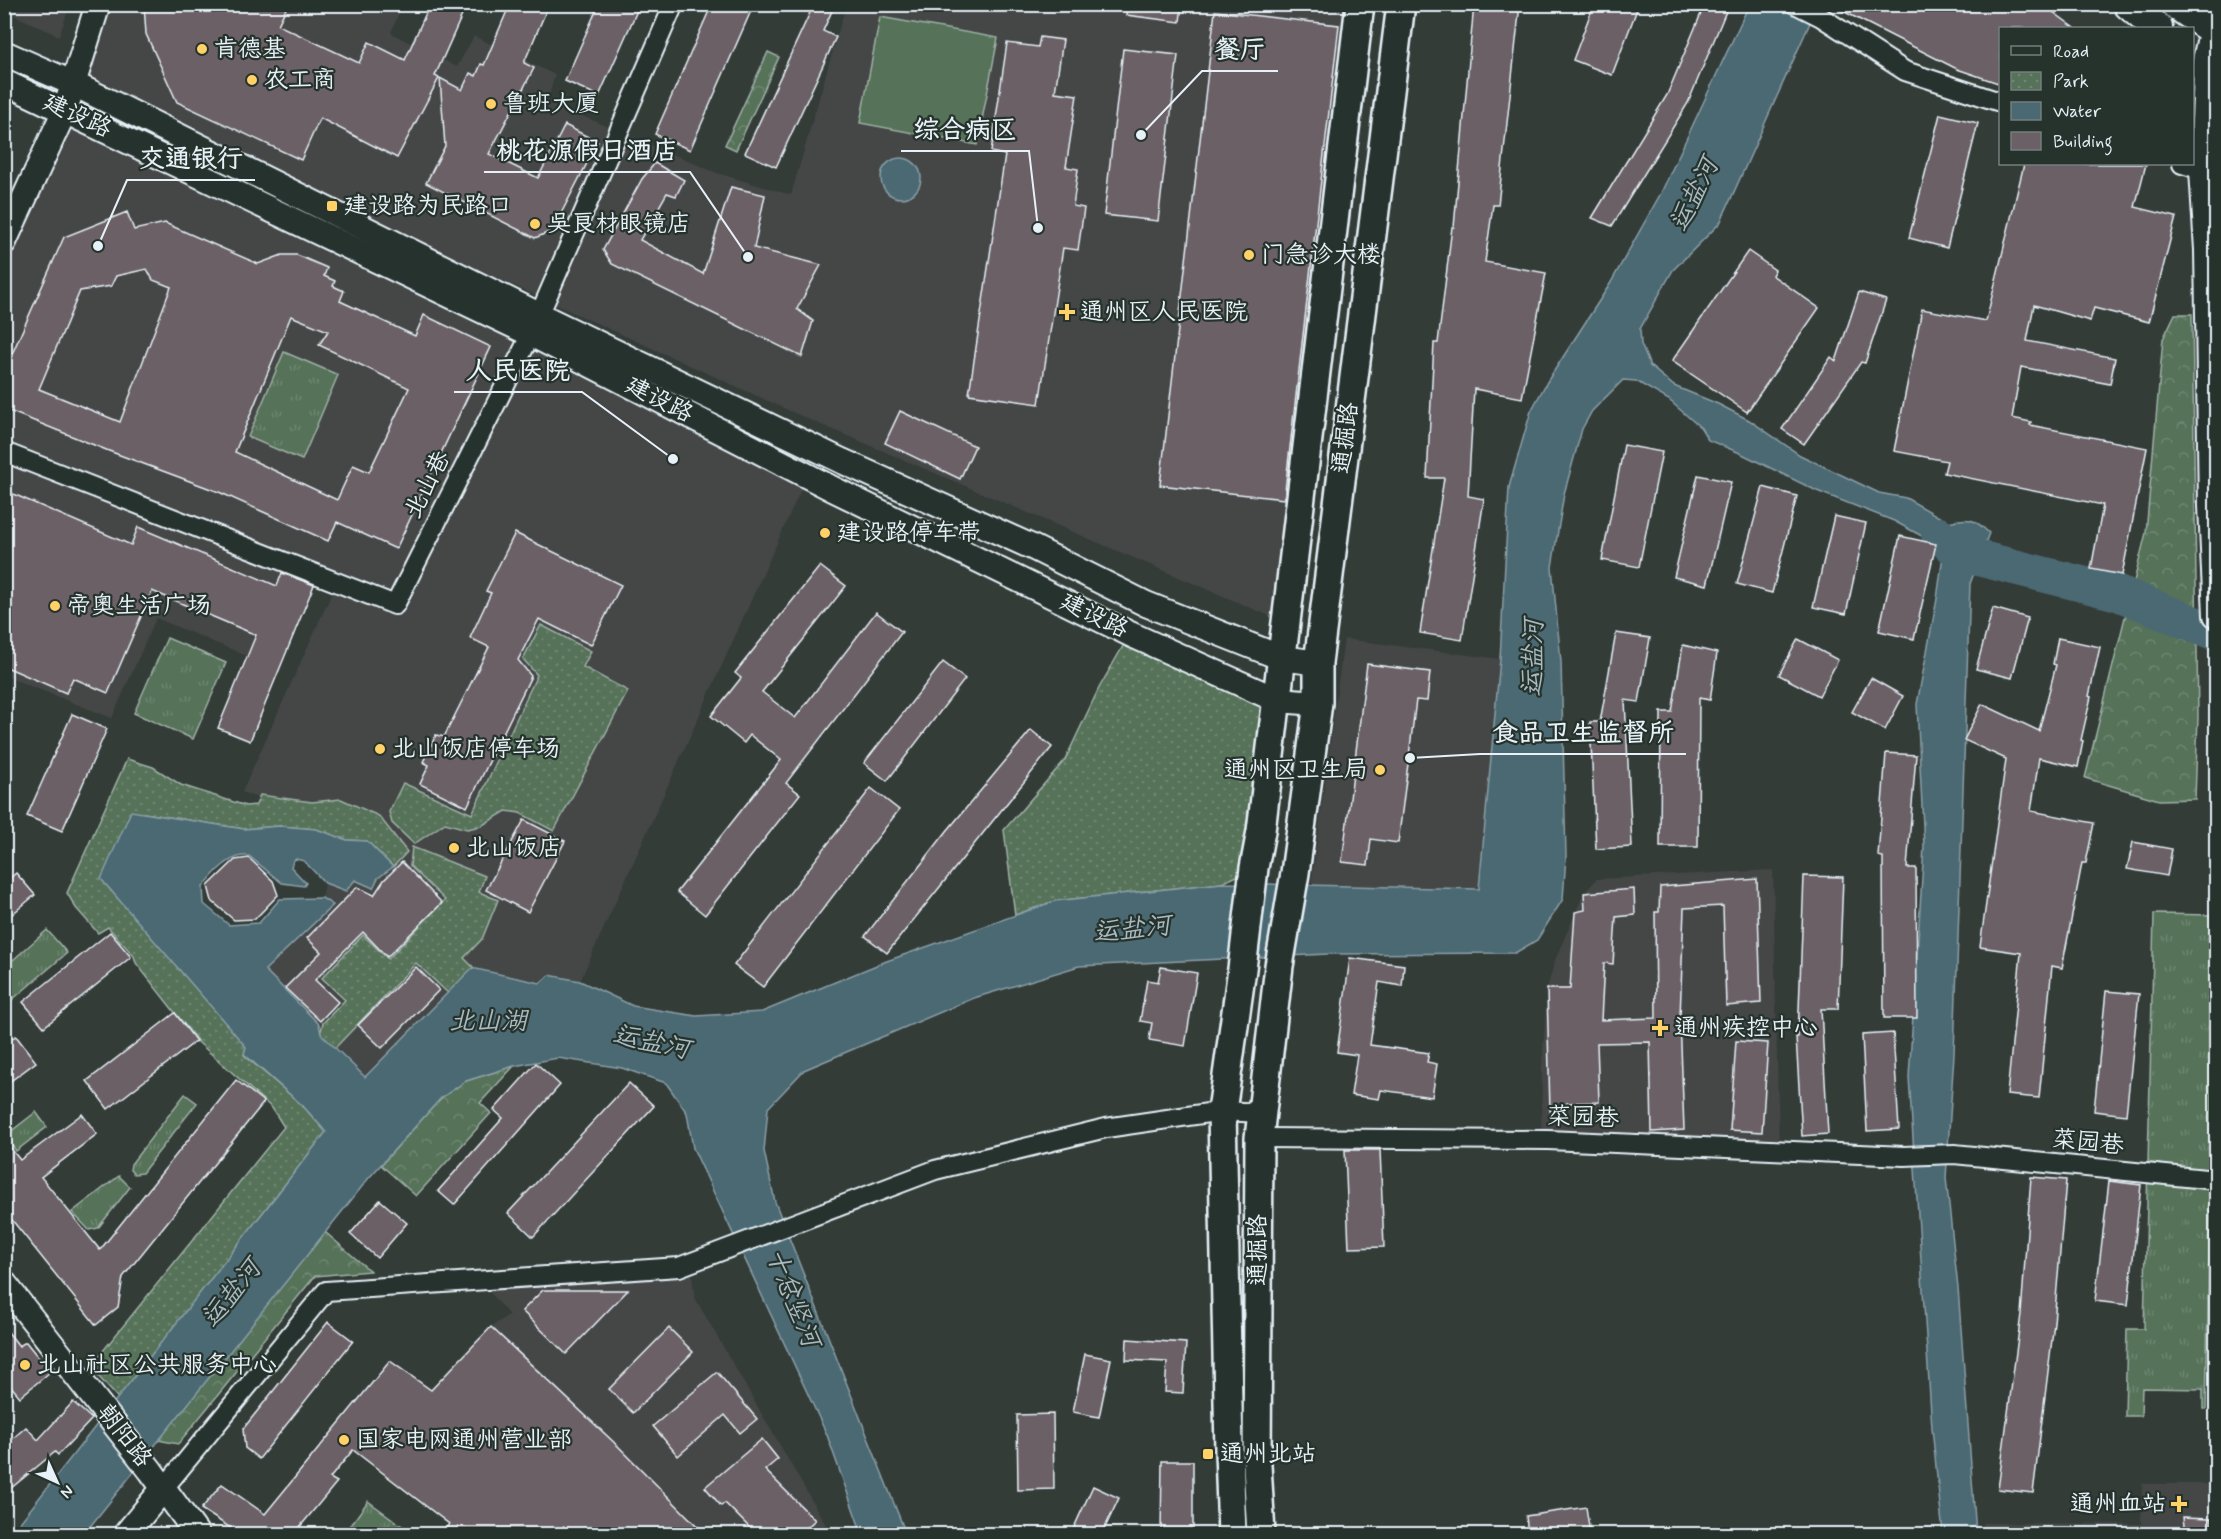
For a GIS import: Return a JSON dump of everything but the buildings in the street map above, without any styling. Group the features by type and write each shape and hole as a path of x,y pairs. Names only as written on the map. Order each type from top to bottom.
{"main road":[{"name":"通掘路","path":"1232,1534 1228,1451 1222,1111 1254,868 1261,831 1360,4"},
{"name":"通掘路","path":"1261,1534 1257,1465 1261,1125 1279,966 1295,873 1318,703 1318,663 1401,4"},
{"path":"2129,4 2156,27"},
{"path":"2176,4 2216,29 2205,68"}],"street":[{"path":"4,242 65,110 98,4"},
{"name":"北山巷","path":"4,452 395,605 535,324 674,4"},
{"path":"1795,4 1821,17 1905,71 1999,101"},
{"name":"建设路","path":"4,53 74,84 535,324 844,494 1130,634 1277,700 1318,703"},
{"path":"2205,68 2200,168 2207,250 2211,506 2217,615"},
{"name":"建设路","path":"4,82 535,324 842,460 1032,547 1146,604 1282,658 1318,663"},
{"name":"菜园巷","path":"157,1479 326,1291 679,1267 935,1170 1106,1128 1222,1111 1261,1125 1904,1156 1954,1154 2217,1180"},
{"name":"朝阳路","path":"4,1283 157,1479 196,1534"},
{"path":"126,1534 157,1479"}],"shaded area":[{"path":"5,4 70,5 59,36 5,11"},
{"name":"通州区人民医院","path":"107,5 402,5 391,33 457,67 474,36 555,75 547,101 717,173 791,195 846,5 1348,5 1277,619 801,416 493,276 85,79"},
{"path":"65,110 807,476 580,981 549,975 540,983 472,968 365,1077 320,1034 319,1024 265,970 333,905 322,898 325,883 345,891 355,880 361,882 378,878 393,866 367,841 242,792 337,582 288,563 247,656 156,618 112,718 5,676 5,242"},
{"path":"1344,639 1500,659 1479,889 1311,886"},
{"name":"通州疾控中心","path":"1773,870 1779,1150 1541,1140 1542,1067 1547,989 1555,960 1584,893 1597,879"},
{"path":"690,1262 695,1298 831,1534 524,1534 401,1421 491,1327 509,1315 479,1279"},
{"name":"通州血站","path":"2142,1484 2216,1484 2216,1534 1984,1534 1983,1523 2141,1524"}],"green space":[{"path":"880,17 998,38 977,145 860,123"},
{"path":"768,52 779,57 736,150 725,145"},
{"path":"2175,314 2192,314 2198,717 2195,799 2159,800 2085,778 2146,533 2163,339"},
{"path":"284,352 338,375 302,460 248,437"},
{"path":"541,625 591,651 583,667 628,691 554,831 520,813 506,811 481,826 467,829 445,823 414,844 392,823 389,812 403,783 472,814 537,675 523,659"},
{"path":"1130,634 1277,700 1254,868 1222,883 1055,901 1015,915 1004,830 1065,760 1099,688"},
{"path":"167,638 226,663 193,739 134,713"},
{"path":"127,759 153,767 181,785 246,806 256,805 260,795 312,802 341,799 379,816 407,852 393,867 367,841 347,840 316,829 280,826 244,829 144,813 246,1047 244,1055 303,1106 326,1132 118,1398 90,1367 284,1127 272,1108 199,1043 136,963 134,956 108,927 98,933 76,908 67,893"},
{"path":"412,847 485,876 479,892 498,900 482,939 464,958 474,968 449,994 416,963 335,1048 320,1034 323,1023 345,1000 322,978 363,935 388,959 445,900 410,866"},
{"path":"2154,914 2216,915 2206,1409 2203,1409 2203,1389 2142,1388 2141,1416 2125,1416 2127,1329 2144,1329"},
{"path":"47,930 67,953 6,1005 4,1003 5,967"},
{"path":"514,1066 480,1103 491,1113 416,1196 381,1165 441,1098 466,1081"},
{"path":"185,1094 197,1103 142,1173 134,1174 130,1170 131,1164"},
{"path":"36,1112 47,1127 16,1151 5,1136"},
{"path":"119,1176 130,1187 98,1228 89,1230 72,1212"},
{"path":"325,1232 370,1271 315,1276 178,1444 158,1440"},
{"path":"368,1501 413,1534 345,1533"}],"water":[{"path":"1749,5 1818,5 1720,223 1673,270 1640,329 1641,344 1650,366 1674,386 1749,420 1800,455 1879,493 1906,498 1948,522 1970,520 1989,533 1970,584 1954,1054 1946,1178 1958,1288 1976,1534 1943,1534 1932,1428 1909,1077 1924,847 1917,704 1937,599 1944,548 1894,521 1817,491 1708,440 1701,428 1669,400 1636,381 1623,380 1592,411 1582,429 1564,494 1552,567 1561,662 1566,856 1563,899 1537,940 1515,953 1328,954 1079,966 974,998 804,1070 768,1108 764,1151 775,1202 906,1534 862,1534 827,1435 693,1148 687,1113 666,1083 622,1068 558,1058 514,1066 466,1081 441,1098 368,1179 84,1534 11,1534 326,1132 303,1106 244,1054 246,1047 101,879 131,811 244,829 280,826 316,829 347,840 367,841 393,867 378,878 373,888 355,880 346,891 325,883 304,861 296,859 291,867 306,883 304,886 282,883 249,856 242,856 229,861 203,887 204,904 229,925 259,923 280,899 322,898 333,905 265,970 319,1024 321,1034 365,1077 472,968 540,983 549,975 580,981 633,1006 696,1016 762,1012 884,962 1055,901 1222,883 1479,889 1500,659 1509,487 1531,411 1610,284 1661,193"},
{"path":"901,158 915,164 921,178 915,192 901,198 887,192 881,178 887,164"}],"waterway":[{"path":"1939,535 1962,554 2118,593 2216,633"}],"place":[{"name":"肯德基","path":"202,49"},
{"name":"农工商","path":"252,80"},
{"name":"鲁班大厦","path":"491,104"},
{"name":"餐厅","path":"1141,135"},
{"name":"建设路为民路口","path":"332,206"},
{"name":"吴良材眼镜店","path":"535,224"},
{"name":"综合病区","path":"1038,228"},
{"name":"交通银行","path":"98,246"},
{"name":"门急诊大楼","path":"1249,255"},
{"name":"桃花源假日酒店","path":"748,257"},
{"name":"通州区人民医院","path":"1067,312"},
{"name":"人民医院","path":"673,459"},
{"name":"建设路停车带","path":"825,533"},
{"name":"帝奥生活广场","path":"55,606"},
{"name":"北山饭店停车场","path":"380,749"},
{"name":"食品卫生监督所","path":"1410,758"},
{"name":"通州区卫生局","path":"1380,770"},
{"name":"北山饭店","path":"454,848"},
{"name":"通州疾控中心","path":"1660,1028"},
{"name":"北山社区公共服务中心","path":"25,1365"},
{"name":"国家电网通州营业部","path":"344,1440"},
{"name":"通州北站","path":"1208,1454"},
{"name":"通州血站","path":"2179,1504"}],"water label":[{"name":"运盐河","path":"1695,195"},
{"name":"运盐河","path":"1534,658"},
{"name":"运盐河","path":"1132,930"},
{"name":"北山湖","path":"488,1022"},
{"name":"运盐河","path":"651,1043"},
{"name":"运盐河","path":"232,1294"},
{"name":"十总竖河","path":"792,1298"}]}
